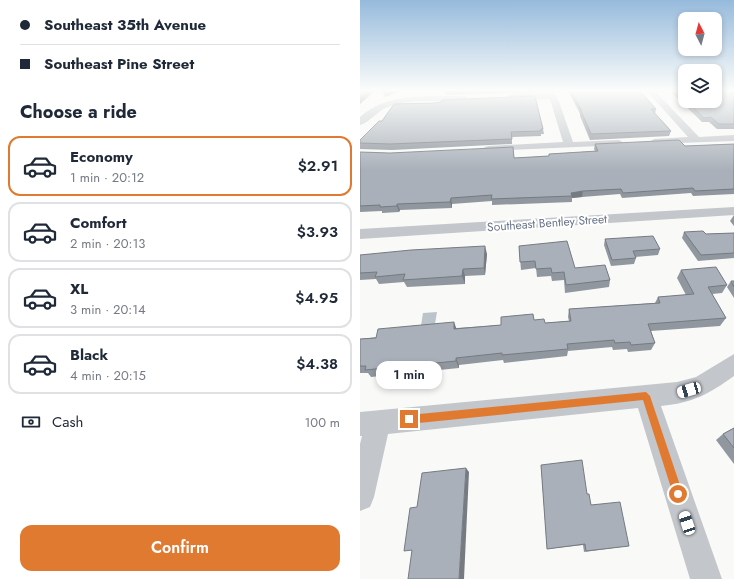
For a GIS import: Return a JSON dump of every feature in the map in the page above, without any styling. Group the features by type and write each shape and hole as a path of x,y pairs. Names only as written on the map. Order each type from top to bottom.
{"street":[{"path":"560,117 569,145"},
{"path":"675,117 696,140"},
{"path":"476,150 734,138"},
{"name":"Southeast Bentley Street","path":"360,234 734,211"},
{"path":"360,496 369,423 677,393 701,386 734,364"},
{"path":"646,396 706,579"}],"shaded area":[{"path":"437,312 433,336 419,338 423,313"}],"building":[{"path":"385,117 540,117 543,129 541,129 541,131 511,132 512,139 390,144 360,143 360,140 379,121 382,121"},
{"path":"584,117 658,117 671,131 591,134"},
{"path":"711,117 734,117 734,124 719,124"},
{"path":"679,140 685,146 734,144 734,189 695,191 693,188 623,193 621,189 583,191 571,193 572,196 491,199 492,195 451,198 450,202 397,204 397,206 380,207 380,205 360,206 360,152 390,153 513,147 514,158 598,151 595,144"},
{"path":"703,231 706,234 734,233 734,253 701,255 684,232"},
{"path":"653,236 660,249 633,251 636,258 612,260 605,239"},
{"path":"567,241 575,268 605,265 610,280 566,285 564,272 552,273 551,268 536,269 535,261 520,262 519,246"},
{"path":"485,246 484,268 463,269 462,276 403,280 405,274 375,277 377,272 360,273 360,255 411,250"},
{"path":"716,267 727,285 708,287 726,318 648,324 655,343 631,345 630,342 615,343 614,340 567,344 568,349 502,355 502,353 456,358 456,361 365,370 366,366 360,366 360,339 376,338 378,329 454,322 454,329 501,325 501,317 533,314 534,320 544,319 545,323 571,321 569,309 660,303 658,297 694,294 681,270"},
{"path":"734,428 734,448 723,434"},
{"path":"582,460 587,494 589,494 591,505 620,502 629,546 586,551 585,544 547,549 541,465"},
{"path":"466,468 459,579 408,579 412,550 404,551 410,508 417,507 422,473"}],"route":[{"path":"409,419 646,396 678,494"}]}
